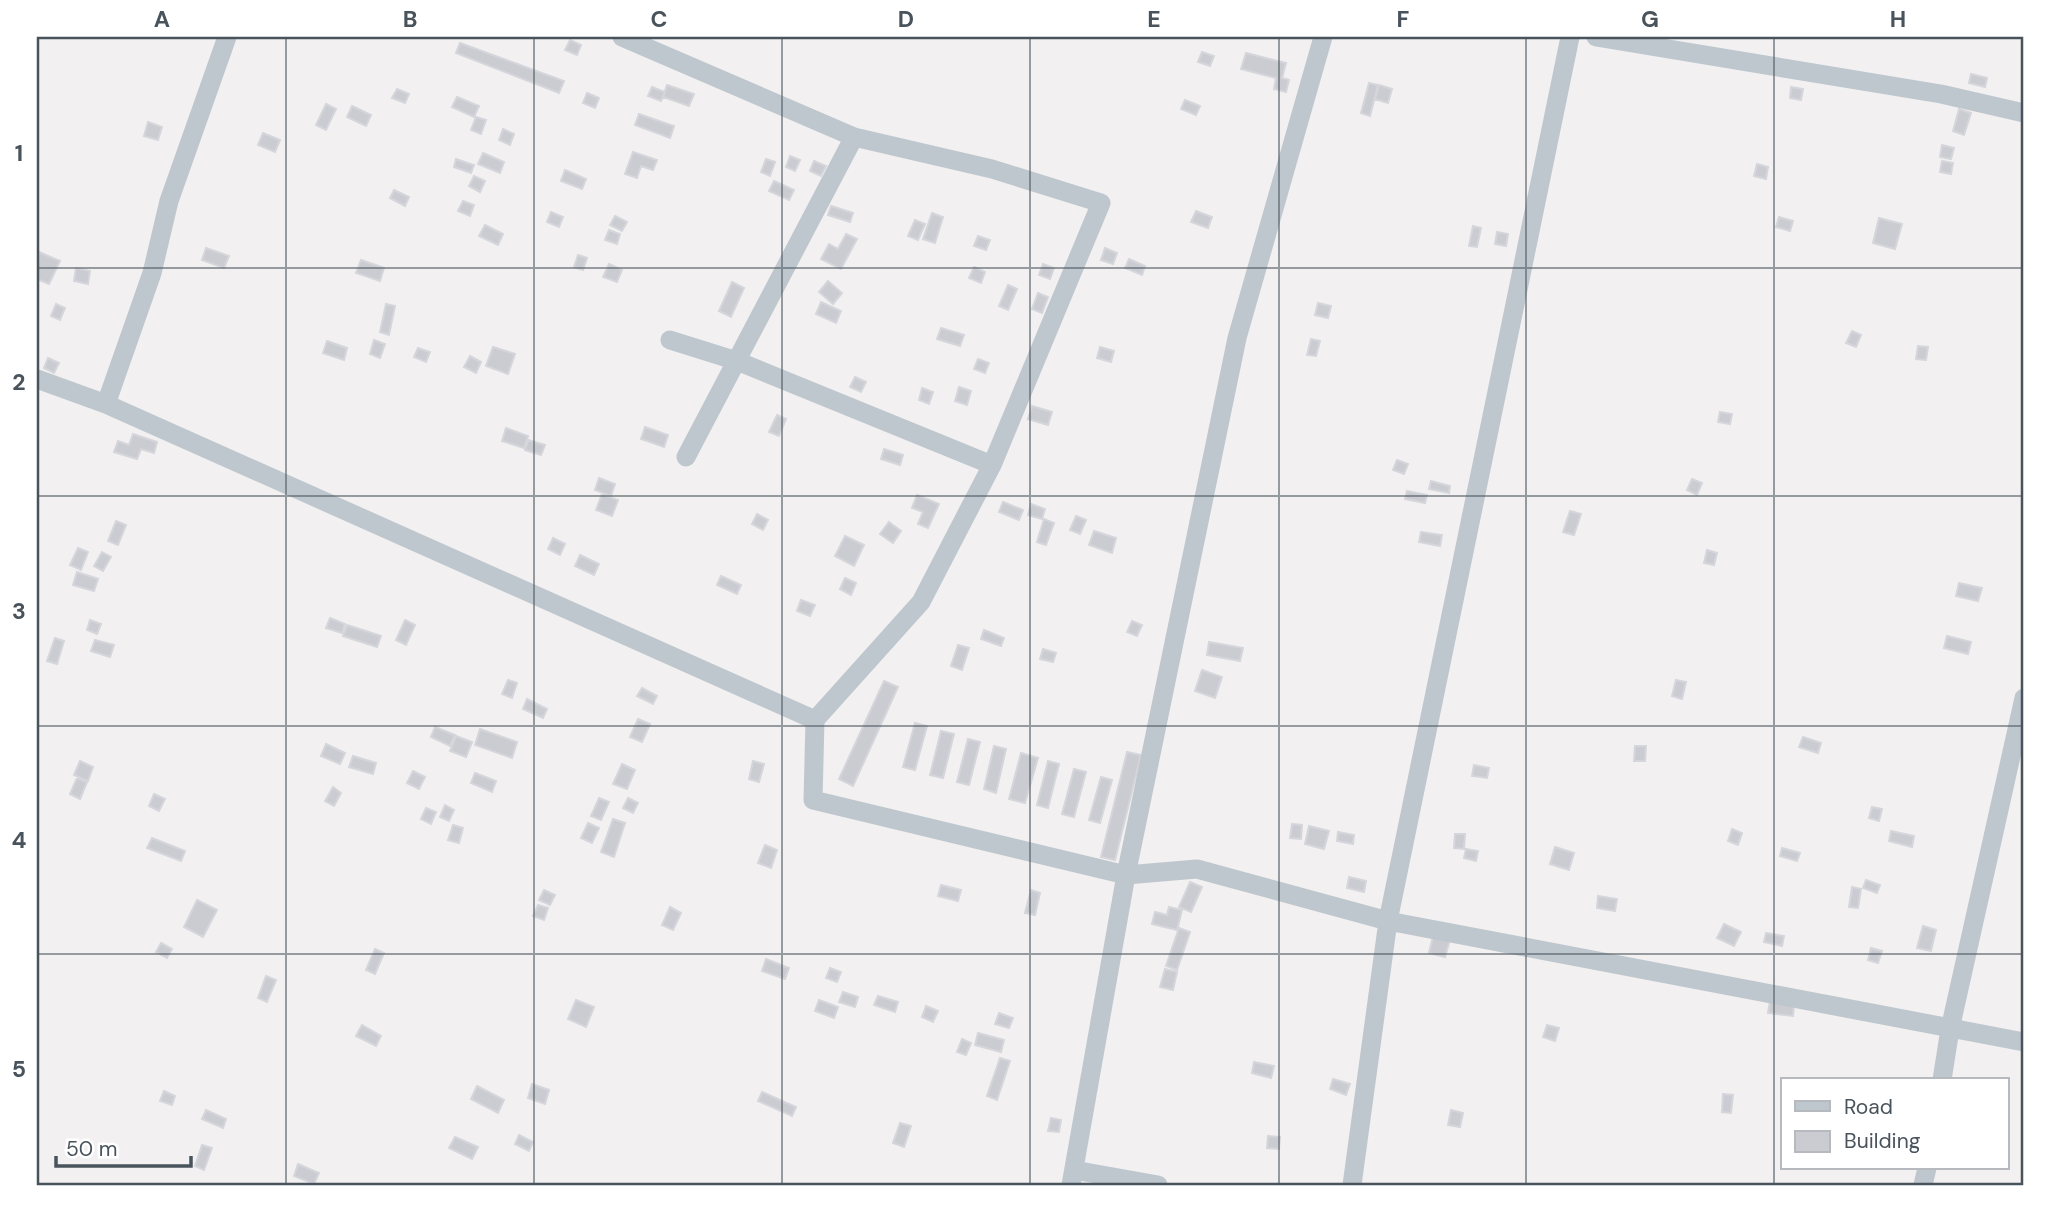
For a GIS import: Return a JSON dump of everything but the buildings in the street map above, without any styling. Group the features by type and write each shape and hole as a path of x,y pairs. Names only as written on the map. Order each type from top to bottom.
{"street":[{"path":"106,404 152,273 174,189 227,37"},
{"path":"622,37 854,137 992,169 1101,203 992,465 921,602 814,720 813,800 1126,875 1197,869 1388,921 2024,1042"},
{"path":"1158,1185 1073,1178 1126,875 1237,338 1323,37"},
{"path":"1352,1185 1388,921 1570,37"},
{"path":"1596,37 1941,94 2024,113"},
{"path":"686,457 854,137"},
{"path":"670,340 737,361 992,465"},
{"path":"37,379 106,404 814,720"},
{"path":"1942,1078 1950,1029 2019,741 2024,698"}]}
